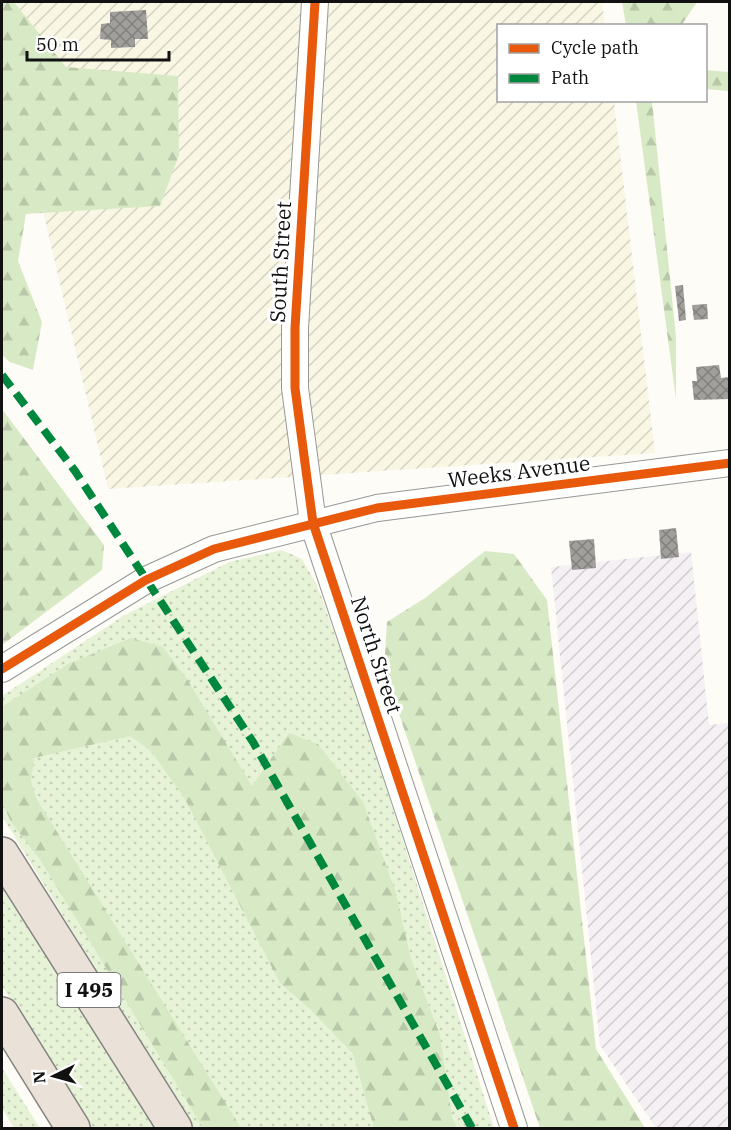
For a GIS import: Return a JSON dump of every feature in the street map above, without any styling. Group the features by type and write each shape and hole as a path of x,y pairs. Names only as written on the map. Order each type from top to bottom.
{"highway":[{"name":"I 495","path":"2,854 175,1128"},
{"path":"2,1014 73,1128"}],"street":[{"name":"South Street","path":"314,523 295,388 295,328 315,2"},
{"name":"Weeks Avenue","path":"314,523 377,508 729,463"},
{"path":"2,669 57,633 156,576 214,549 314,523"},
{"name":"North Street","path":"314,523 514,1128"}],"shaded area":[{"path":"2,2 602,2 605,24 497,24 497,102 614,102 655,453 108,489 35,177"},
{"path":"691,552 709,725 729,723 729,1128 656,1128 600,1045 551,567"}],"green space":[{"path":"2,2 14,2 66,67 178,76 179,155 160,206 26,214 18,261 42,322 33,370 10,362 2,355"},
{"path":"622,2 697,2 682,24 626,24"},
{"path":"707,70 729,72 729,91 707,89"},
{"path":"636,102 652,102 676,337 676,399"},
{"path":"2,409 104,545 102,570 2,645"},
{"path":"282,550 302,559 317,585 361,708 494,1128 193,1128 2,816 2,696 123,616 229,562"},
{"path":"485,551 514,554 547,600 596,1049 645,1128 540,1128 384,670 387,622 425,598"},
{"path":"131,638 163,647 187,679 252,786 289,733 318,744 363,802 396,893 411,959 440,1035 452,1117 457,1128 374,1128 353,1054 312,1011 280,983 185,799 151,751 130,736 34,758 31,781 36,798 241,1128 203,1128 41,861 11,822 2,802 2,707 68,664"},
{"path":"2,884 157,1128 91,1128 2,986"},
{"path":"2,1068 40,1128 14,1128 2,1108"}],"building":[{"path":"146,10 148,39 135,39 135,47 111,48 111,40 100,39 101,24 110,23 110,12"},
{"path":"683,285 686,320 679,321 675,286"},
{"path":"707,304 708,319 694,320 692,305"},
{"path":"719,365 721,378 730,377 730,399 694,400 692,381 697,381 696,367"},
{"path":"676,528 679,557 661,559 659,530"},
{"path":"594,539 596,568 572,570 569,541"}],"marked path":[{"path":"2,375 75,471 253,742 472,1128"}],"cycle path":[{"path":"315,2 295,328 295,388 313,523 514,1128"},
{"path":"2,669 146,580 214,549 377,508 730,463"}]}
